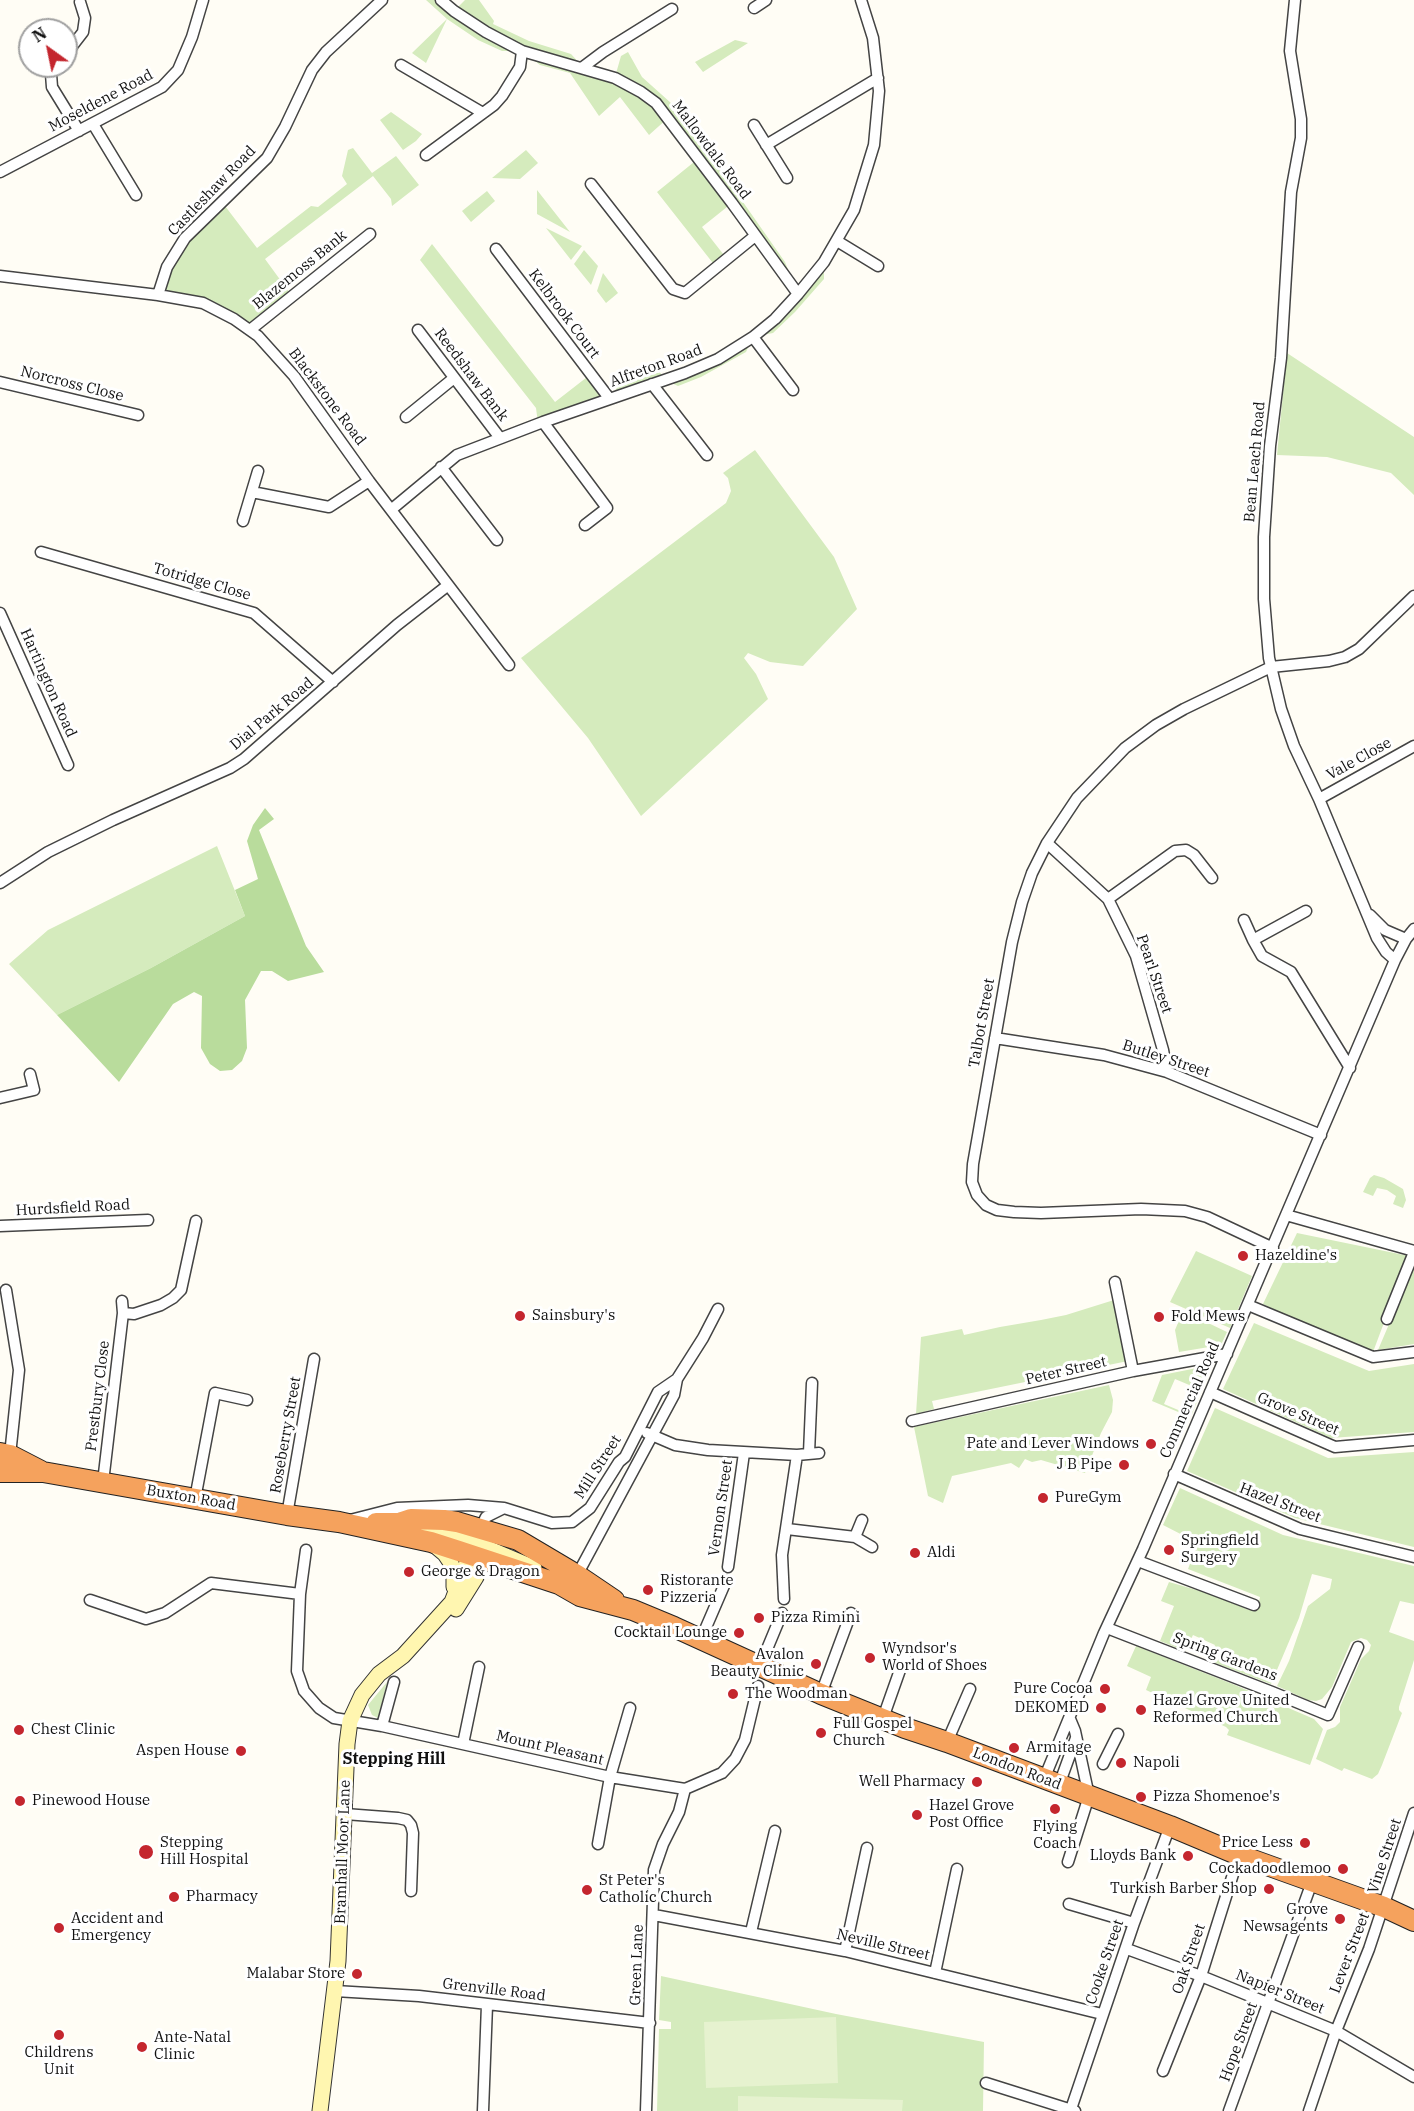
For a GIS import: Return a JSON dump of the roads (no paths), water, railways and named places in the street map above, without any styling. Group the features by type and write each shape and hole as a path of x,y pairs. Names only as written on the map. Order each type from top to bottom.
{"highway":[{"name":"Buxton Road","path":"5,1454 44,1472"},
{"name":"Buxton Road","path":"0,1472 44,1472 339,1522 431,1542 477,1546 518,1540 568,1583"},
{"name":"Buxton Road","path":"339,1522 399,1523 411,1519 444,1520 477,1546 568,1583"},
{"name":"London Road","path":"568,1583 701,1639 821,1694 1170,1826 1239,1856 1384,1907 1414,1921"}],"street":[{"name":"Moseldene Road","path":"0,172 162,87 178,70 192,37 203,0"},
{"name":"Castleshaw Road","path":"158,295 167,267 185,238 267,158 285,127 312,70 326,52 382,0"},
{"name":"Mallowdale Road","path":"441,0 486,32 522,51 615,78 656,103 732,202 798,294"},
{"path":"754,8 766,0"},
{"name":"Alfreton Road","path":"392,509 457,455 609,398 685,374 709,363 753,337 798,294 824,262 854,210 874,145 878,78 873,38 861,0"},
{"name":"Bean Leach Road","path":"1295,0 1290,51 1301,119 1301,138 1291,192 1281,358 1270,446 1264,537 1264,599 1271,667 1281,709 1294,746 1319,799 1377,938 1386,952 1395,960"},
{"path":"78,38 83,32 85,18 80,2"},
{"path":"583,67 672,9"},
{"path":"426,155 494,105 520,67 522,51"},
{"path":"401,65 483,113"},
{"path":"51,78 52,87 79,130"},
{"path":"766,145 878,78"},
{"path":"93,124 136,195"},
{"path":"754,125 787,178"},
{"path":"591,184 673,289 685,293 755,236"},
{"name":"Blazemoss Bank","path":"250,330 370,234"},
{"path":"837,241 878,266"},
{"name":"Kelbrook Court","path":"496,249 609,398"},
{"name":"Blackstone Road","path":"0,276 158,295 203,303 250,330 284,363 369,481 508,665"},
{"name":"Reedshaw Bank","path":"418,330 500,438"},
{"path":"753,337 793,390"},
{"path":"406,417 454,378"},
{"name":"Norcross Close","path":"0,382 138,415"},
{"path":"652,384 707,455"},
{"path":"543,422 607,508 585,525"},
{"path":"441,467 497,540"},
{"path":"243,521 258,471"},
{"path":"252,492 329,507 369,481"},
{"name":"Totridge Close","path":"41,552 254,613 333,682"},
{"name":"Dial Park Road","path":"0,883 48,852 113,820 230,768 244,759 397,625 447,586"},
{"name":"Talbot Street","path":"1273,1248 1207,1217 1185,1211 1141,1209 1023,1213 997,1210 986,1205 977,1195 972,1182 973,1164 1012,942 1032,873 1047,843 1077,798 1125,748 1156,725 1184,709 1271,667 1329,661 1345,657 1359,649 1414,597"},
{"name":"Hartington Road","path":"0,613 67,765"},
{"name":"Vale Close","path":"1319,799 1414,746"},
{"name":"Pearl Street","path":"1047,843 1108,899 1136,956 1163,1050 1167,1072"},
{"path":"1108,899 1175,851 1186,850 1194,855 1212,878"},
{"name":"Bean Leach Road","path":"1366,910 1385,930 1406,939"},
{"path":"1253,940 1306,911"},
{"path":"1244,920 1262,956 1291,972 1350,1068"},
{"name":"Commercial Road","path":"1051,1782 1082,1685 1138,1561 1395,960 1414,929"},
{"name":"Butley Street","path":"995,1038 1104,1055 1167,1072 1321,1135"},
{"path":"0,1098 34,1090 30,1074"},
{"path":"1286,1215 1414,1251 1387,1319"},
{"name":"Hurdsfield Road","path":"0,1226 148,1220"},
{"path":"123,1313 134,1314 161,1305 181,1290 196,1221"},
{"path":"1115,1282 1133,1371"},
{"path":"5,1454 19,1370 6,1290"},
{"name":"Prestbury Close","path":"103,1482 123,1313 122,1301"},
{"path":"1248,1305 1373,1357 1414,1352"},
{"name":"Mill Street","path":"568,1583 674,1395 677,1379 718,1309"},
{"name":"Peter Street","path":"912,1421 1133,1371 1227,1354"},
{"name":"Roseberry Street","path":"287,1515 314,1359"},
{"name":"Mill Street","path":"339,1522 397,1508 468,1505 504,1508 552,1523 566,1524 577,1520 590,1508 619,1462 625,1457 658,1392 677,1379"},
{"path":"639,1429 675,1444 696,1449 797,1455 814,1453 812,1383"},
{"name":"Grove Street","path":"1210,1392 1335,1447 1414,1440"},
{"path":"195,1498 215,1393 247,1400"},
{"name":"Vernon Street","path":"728,1567 744,1453"},
{"path":"784,1599 782,1555 797,1455"},
{"name":"Hazel Street","path":"1174,1474 1300,1529 1414,1557"},
{"path":"430,1629 452,1602 477,1546 486,1517 504,1508"},
{"path":"855,1537 862,1520"},
{"path":"787,1529 855,1537 872,1547"},
{"path":"431,1542 445,1554 454,1571 452,1602"},
{"path":"430,1629 451,1614 460,1604 476,1577 477,1546"},
{"path":"306,1550 300,1594 297,1671 304,1690 318,1708 334,1718 350,1721"},
{"path":"1138,1561 1254,1605"},
{"path":"701,1639 726,1581"},
{"path":"90,1600 146,1618 165,1613 211,1583 300,1594"},
{"path":"821,1694 851,1612"},
{"path":"760,1666 782,1613"},
{"name":"Spring Gardens","path":"1107,1628 1328,1716 1358,1647"},
{"name":"Bramhall Moor Lane","path":"320,2111 335,1991 350,1721 362,1695 379,1674 403,1656 430,1629"},
{"path":"883,1718 906,1653"},
{"path":"463,1744 479,1667"},
{"path":"382,1726 394,1682"},
{"path":"685,1790 722,1773 735,1759 745,1740 758,1686"},
{"path":"947,1742 970,1689"},
{"path":"598,1844 610,1777 630,1708"},
{"path":"1068,1862 1089,1796 1070,1719"},
{"name":"Mount Pleasant","path":"350,1721 382,1726 610,1777 685,1790"},
{"path":"1103,1764 1118,1734"},
{"path":"1051,1782 1076,1738"},
{"name":"Green Lane","path":"646,2111 654,1870 663,1844 679,1812 685,1790"},
{"name":"Vine Street","path":"1384,1907 1414,1813"},
{"path":"345,1814 407,1820 413,1833 411,1892"},
{"name":"Cooke Street","path":"1073,2110 1102,2014 1170,1826"},
{"path":"751,1932 775,1831"},
{"path":"845,1951 867,1848"},
{"name":"Oak Street","path":"1163,2071 1201,1976 1239,1856"},
{"path":"935,1973 957,1869"},
{"name":"Hope Street","path":"1230,2111 1312,1882"},
{"path":"1070,1904 1134,1923"},
{"name":"Lever Street","path":"1309,2111 1336,2031 1384,1907"},
{"name":"Neville Street","path":"654,1915 845,1951 1102,2014"},
{"name":"Napier Street","path":"1127,1949 1201,1976 1336,2031 1414,2077"},
{"name":"Grenville Road","path":"335,1991 419,1996 650,2024"},
{"path":"483,2111 487,2005"},
{"path":"986,2083 1073,2110"}],"place":[{"name":"Hazeldine's","path":"1243,1256"},
{"name":"Sainsbury's","path":"520,1316"},
{"name":"Fold Mews","path":"1159,1317"},
{"name":"Pate and Lever Windows","path":"1151,1444"},
{"name":"J B Pipe","path":"1124,1465"},
{"name":"PureGym","path":"1043,1498"},
{"name":"Springfield Surgery","path":"1169,1550"},
{"name":"Aldi","path":"915,1553"},
{"name":"George & Dragon","path":"409,1572"},
{"name":"Ristorante Pizzeria","path":"648,1590"},
{"name":"Pizza Rimini","path":"759,1618"},
{"name":"Cocktail Lounge","path":"739,1633"},
{"name":"Wyndsor's World of Shoes","path":"870,1658"},
{"name":"Avalon Beauty Clinic","path":"816,1664"},
{"name":"Pure Cocoa","path":"1105,1689"},
{"name":"The Woodman","path":"733,1694"},
{"name":"DEKOMED","path":"1101,1708"},
{"name":"Hazel Grove United Reformed Church","path":"1141,1710"},
{"name":"Chest Clinic","path":"19,1730"},
{"name":"Full Gospel Church","path":"821,1733"},
{"name":"Armitage","path":"1014,1748"},
{"name":"Aspen House","path":"241,1751"},
{"name":"Napoli","path":"1121,1763"},
{"name":"Well Pharmacy","path":"977,1782"},
{"name":"Pizza Shomenoe's","path":"1141,1797"},
{"name":"Pinewood House","path":"20,1801"},
{"name":"Flying Coach","path":"1055,1809"},
{"name":"Hazel Grove Post Office","path":"917,1815"},
{"name":"Price Less","path":"1305,1843"},
{"name":"Stepping Hill Hospital","path":"146,1852"},
{"name":"Lloyds Bank","path":"1188,1856"},
{"name":"Cockadoodlemoo","path":"1343,1869"},
{"name":"Turkish Barber Shop","path":"1269,1889"},
{"name":"St Peter's Catholic Church","path":"587,1890"},
{"name":"Pharmacy","path":"174,1897"},
{"name":"Grove Newsagents","path":"1340,1919"},
{"name":"Accident and Emergency","path":"59,1928"},
{"name":"Malabar Store","path":"357,1974"},
{"name":"Childrens Unit","path":"59,2035"},
{"name":"Ante-Natal Clinic","path":"142,2047"}],"district":[{"name":"Stepping Hill","path":"394,1759"}]}
